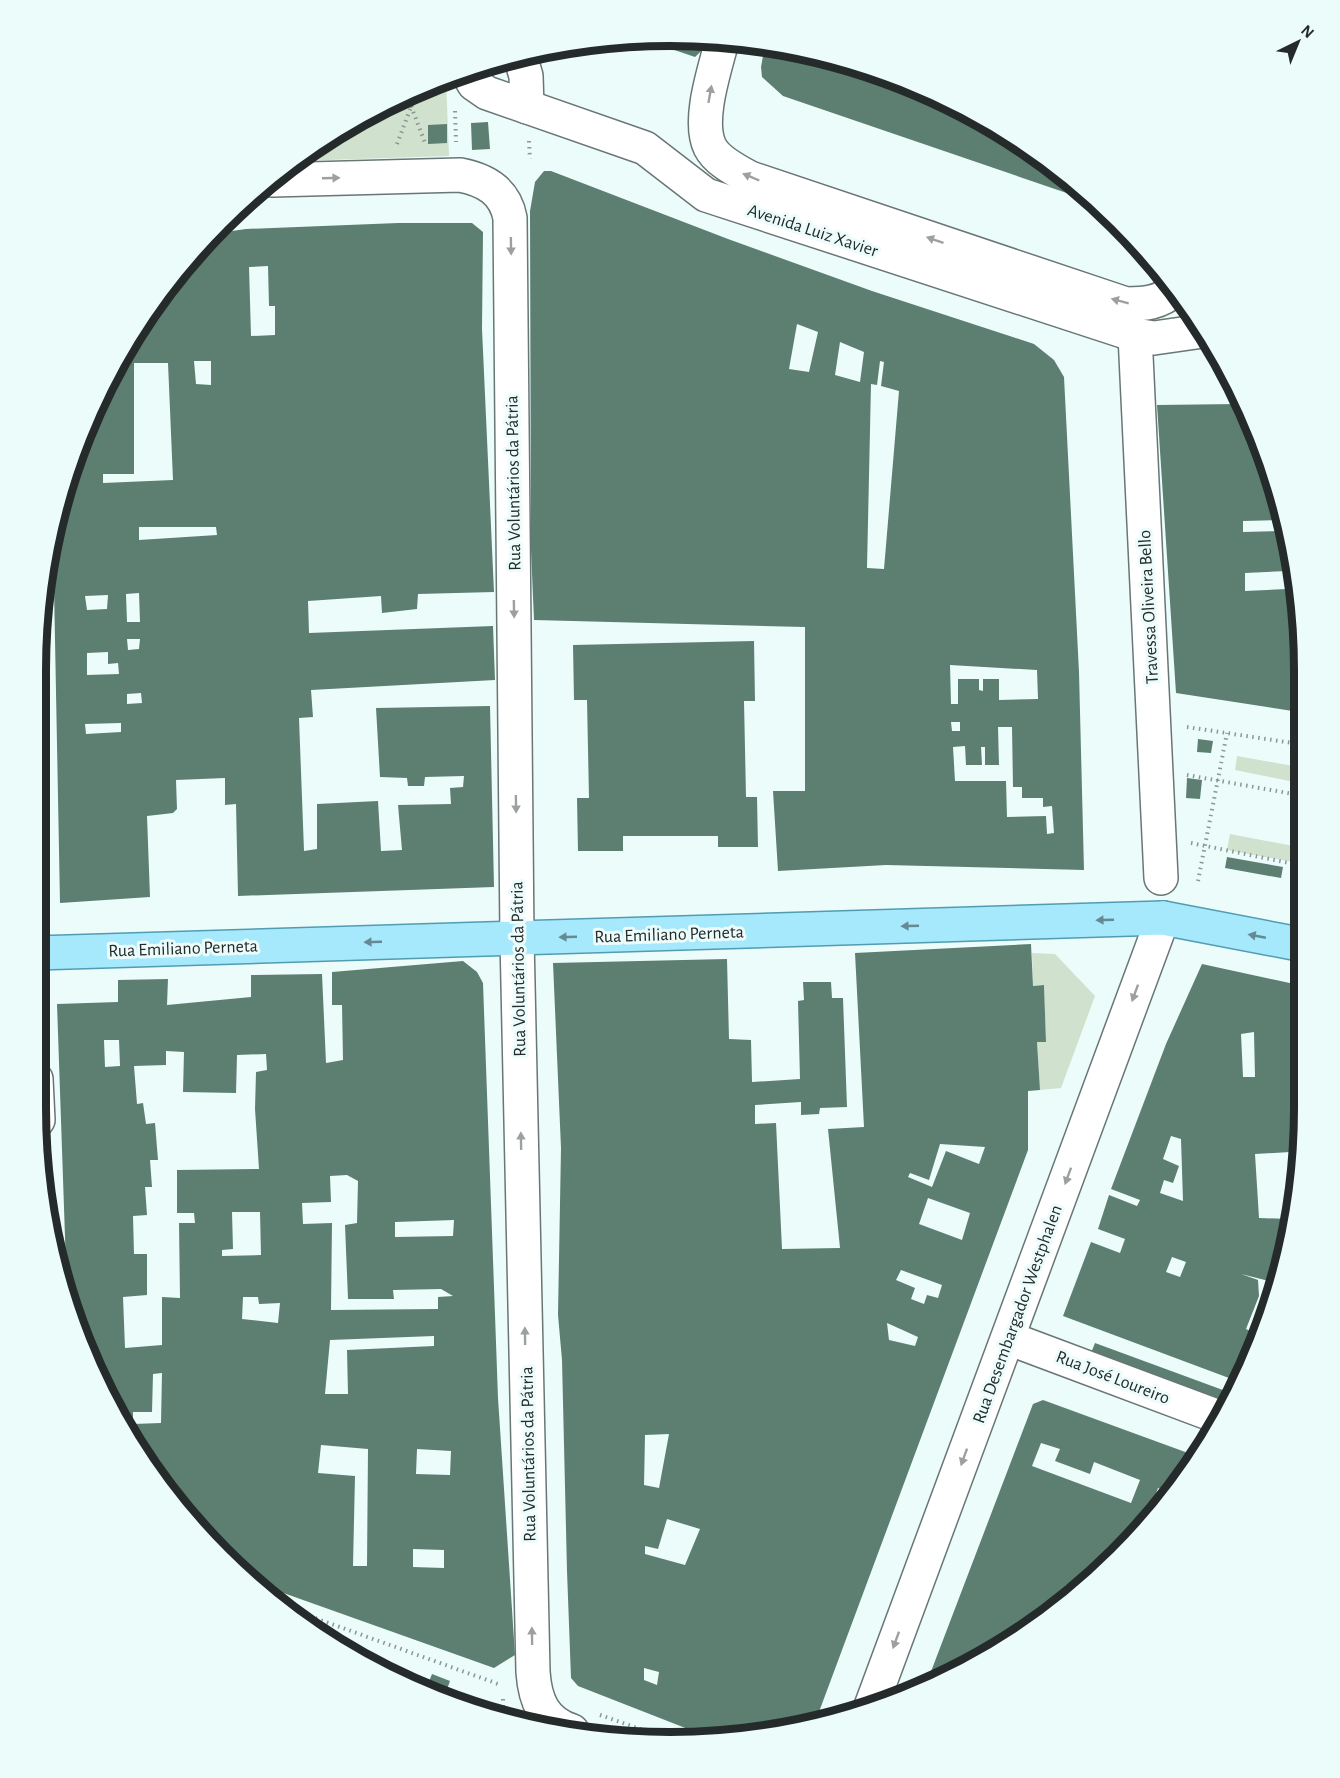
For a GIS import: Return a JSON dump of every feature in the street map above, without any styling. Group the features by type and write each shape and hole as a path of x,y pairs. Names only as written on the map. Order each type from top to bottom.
{"main road":[{"name":"Rua Emiliano Perneta","path":"46,953 1163,918 1294,943"}],"street":[{"name":"Avenida Luiz Xavier","path":"720,49 706,120 710,147 729,166 750,178 1126,304 1147,304 1168,295"},
{"path":"523,65 526,76 527,107"},
{"name":"Avenida Luiz Xavier","path":"472,79 480,89 645,147 706,195 1135,336 1154,338 1193,333"},
{"name":"Rua Voluntários da Pátria","path":"284,180 460,175 479,178 498,192 507,203 510,218 517,938 533,1672 534,1694 552,1721"},
{"name":"Travessa Oliveira Bello","path":"1135,336 1161,878"},
{"name":"Rua Desembargador Westphalen","path":"875,1696 1163,918"},
{"name":"Rua José Loureiro","path":"1008,1338 1213,1415"}],"path":[{"path":"412,106 424,136 425,153"},
{"path":"393,154 412,106"},
{"path":"454,109 456,152"},
{"path":"1154,721 1294,743"},
{"path":"1198,881 1227,734"},
{"path":"1156,767 1294,794"},
{"path":"1159,835 1294,863"},
{"path":"309,1616 505,1686"}],"green space":[{"path":"446,88 449,156 311,160 358,130 394,111"},
{"path":"1237,756 1294,766 1294,782 1235,770"},
{"path":"1230,834 1294,846 1294,862 1227,850"},
{"path":"1032,953 1055,954 1095,996 1061,1088 1040,1090 1037,1042 1046,1042 1044,985 1033,986"}],"building":[{"path":"664,46 705,48 695,57"},
{"path":"763,54 792,58 870,80 909,94 982,130 1050,175 1075,196 783,96 762,77"},
{"path":"488,122 490,149 472,150 471,123"},
{"path":"447,124 447,143 428,144 428,125"},
{"path":"544,171 551,171 872,291 1034,344 1054,360 1064,377 1079,672 1084,870 886,865 778,871 773,791 805,791 805,627 534,620 531,550 530,211 535,182","holes":["797,324 818,332 809,372 789,369","840,342 864,352 860,382 835,375","880,361 884,362 881,386 899,391 884,569 867,568 871,384 877,385","950,665 1037,670 1038,699 999,700 999,679 983,679 983,691 979,690 979,679 958,679 958,704 951,704","951,722 960,722 960,731 952,731","998,727 1012,727 1013,787 1022,787 1022,798 1043,798 1043,807 1052,806 1054,833 1047,834 1046,816 1007,817 1006,781 955,781 953,747 965,746 966,765 982,765 981,747 985,747 985,765 999,765"]},
{"path":"398,223 472,223 483,232 482,329 494,592 418,594 417,609 382,613 381,596 308,601 309,633 493,626 495,680 311,690 313,717 299,718 304,851 317,849 317,804 378,801 381,851 402,850 398,805 451,804 450,788 463,787 464,776 425,777 424,786 408,786 407,778 380,777 376,708 490,706 494,887 238,896 236,804 225,805 225,778 176,780 177,809 173,813 147,816 150,897 60,903 54,577 58,548 80,470 94,431 130,358 175,290 226,232","holes":["268,266 269,306 275,306 275,335 251,336 249,267","194,361 211,361 211,385 196,384","134,363 168,363 173,480 103,483 103,474 134,474","139,527 216,527 217,535 139,540","139,593 140,622 127,622 126,594","108,595 107,609 87,610 85,596","127,639 140,639 139,649 128,650","108,652 108,664 118,663 119,674 87,675 87,653","141,693 142,703 127,704 127,694","121,723 121,732 86,734 85,724"]},
{"path":"1234,404 1246,431 1275,520 1243,521 1243,532 1278,531 1285,571 1245,573 1245,591 1287,589 1287,582 1292,629 1294,711 1176,693 1157,405"},
{"path":"754,641 755,701 744,701 746,797 757,797 758,847 718,847 718,836 623,836 623,851 578,851 577,798 589,798 587,700 574,700 573,645"},
{"path":"1198,739 1213,741 1211,753 1197,752"},
{"path":"1187,778 1202,780 1200,799 1186,798"},
{"path":"1227,857 1283,867 1281,878 1225,868"},
{"path":"1031,944 1033,986 1044,985 1046,1042 1037,1042 1040,1090 1028,1091 1028,1150 819,1713 751,1726 693,1731 578,1686 571,1678 562,1360 558,1315 561,1148 553,963 727,959 729,1039 751,1040 752,1082 800,1079 798,1001 804,1000 803,982 831,982 832,998 843,998 847,1107 820,1108 819,1114 801,1115 801,1102 755,1105 755,1124 776,1123 782,1249 840,1248 828,1129 864,1127 855,953","holes":["940,1144 985,1147 979,1164 946,1151 932,1187 908,1177 910,1173 929,1180","928,1198 970,1213 962,1240 919,1224","901,1270 942,1285 938,1298 927,1295 924,1304 911,1299 915,1288 896,1280","887,1323 918,1337 915,1346 889,1340","669,1434 659,1488 644,1485 645,1435","667,1519 700,1529 685,1565 645,1554 645,1546 658,1549","644,1668 659,1672 657,1685 644,1680"]},
{"path":"463,961 477,972 483,983 498,1398 515,1655 494,1668 274,1590 229,1549 175,1488 130,1420 94,1347 66,1260 57,1004 118,1002 118,980 168,979 167,1005 251,997 251,975 322,974 326,1063 343,1060 342,1005 332,1005 332,972","holes":["104,1040 119,1040 120,1066 105,1067","166,1051 184,1052 183,1092 236,1093 237,1055 266,1054 267,1070 256,1072 255,1109 259,1169 177,1170 177,1213 194,1213 195,1223 179,1223 180,1298 162,1297 162,1345 125,1348 123,1297 147,1295 147,1254 134,1254 133,1216 147,1215 145,1187 152,1187 150,1160 158,1160 155,1123 146,1124 143,1103 137,1104 134,1066 166,1065","347,1175 358,1181 357,1223 345,1225 348,1299 394,1299 393,1290 441,1289 453,1296 438,1297 438,1309 331,1310 332,1223 303,1224 302,1203 331,1202 330,1176","232,1212 260,1212 261,1255 222,1256 222,1250 233,1249","454,1220 453,1236 395,1237 395,1222","243,1297 258,1297 259,1304 280,1303 278,1323 242,1319","434,1336 434,1346 347,1350 348,1394 325,1394 330,1340","162,1373 161,1423 133,1424 133,1412 152,1412 153,1374","321,1445 368,1449 367,1566 353,1566 355,1476 318,1473","417,1449 451,1451 450,1475 416,1474","413,1549 444,1550 444,1568 413,1567"]},
{"path":"1202,964 1294,984 1292,1148 1290,1152 1255,1154 1259,1218 1284,1219 1282,1230 1268,1281 1241,1274 1258,1280 1259,1296 1246,1329 1252,1332 1231,1379 1063,1316 1091,1242 1120,1253 1125,1239 1098,1229 1109,1195 1137,1206 1140,1200 1111,1189 1166,1044","holes":["1254,1032 1255,1077 1243,1077 1241,1034","1171,1136 1181,1139 1183,1201 1160,1193 1164,1180 1173,1183 1179,1166 1163,1159","1172,1257 1186,1262 1180,1277 1166,1272"]},
{"path":"1095,1343 1225,1391 1220,1401 1091,1353"},
{"path":"1043,1400 1189,1453 1163,1490 1158,1488 1153,1502 1139,1519 1081,1577 1050,1603 982,1648 930,1674 1033,1404","holes":["1041,1443 1060,1449 1055,1461 1090,1474 1094,1462 1140,1480 1131,1503 1032,1466"]},
{"path":"432,1674 450,1681 447,1690 428,1683"}]}
